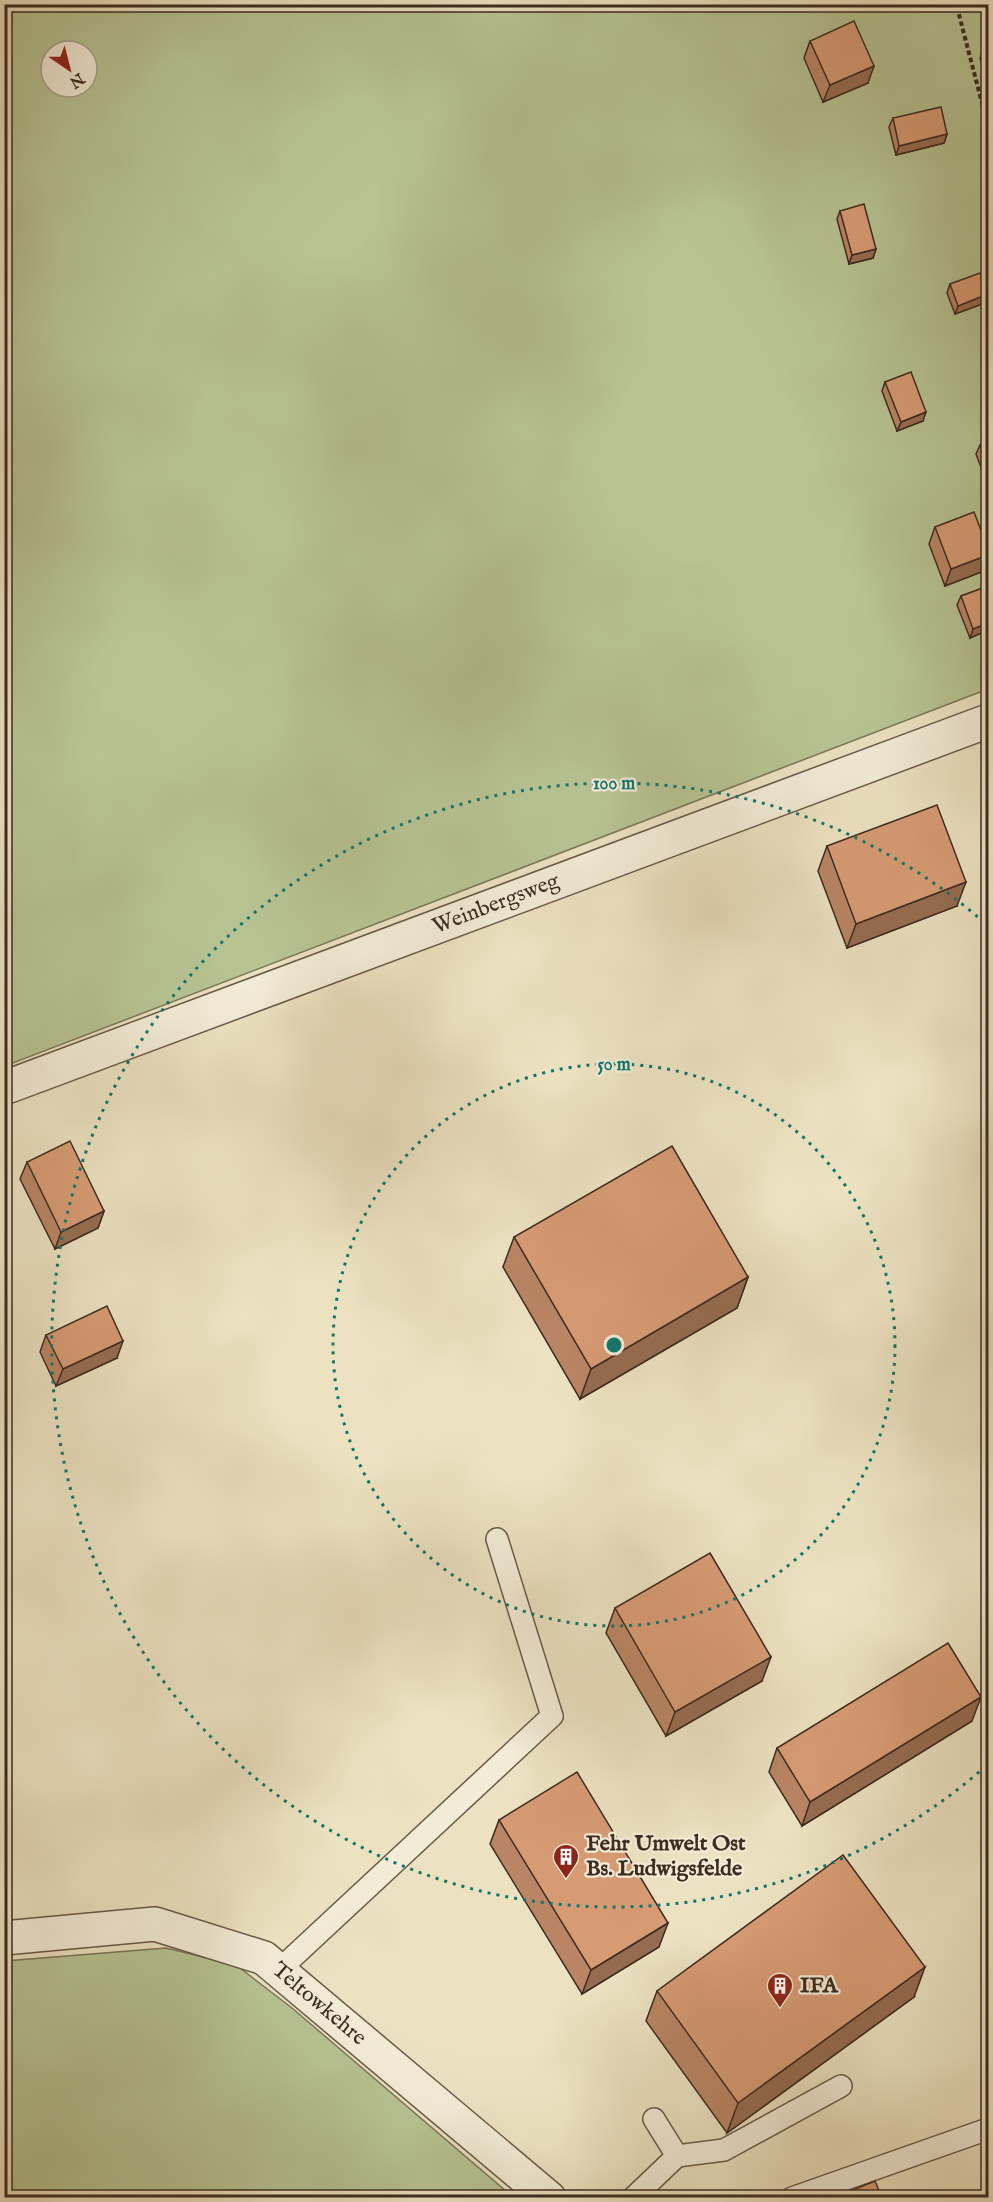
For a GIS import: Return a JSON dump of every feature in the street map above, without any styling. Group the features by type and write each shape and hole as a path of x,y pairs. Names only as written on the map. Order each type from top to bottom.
{"street":[{"name":"Weinbergsweg","path":"4,1088 986,729"},
{"name":"Teltowkehre","path":"4,1938 155,1924 264,1958 549,2198"}],"lane":[{"path":"279,1970 552,1716 497,1539"},
{"path":"633,2198 677,2156 724,2150 841,2086"},
{"path":"654,2119 677,2156"},
{"path":"792,2198 988,2128"}],"path":[{"path":"957,7 988,125"}],"green space":[{"path":"5,5 988,5 988,689 5,1066"},
{"path":"166,1948 236,1965 292,2008 513,2197 5,2198 5,1961"}],"building":[{"path":"854,21 874,66 830,85 810,41"},
{"path":"941,107 947,134 899,146 893,118"},
{"path":"864,204 876,249 852,255 840,211"},
{"path":"980,273 988,294 958,306 950,284"},
{"path":"911,372 926,412 901,422 885,382"},
{"path":"988,442 988,469 980,445"},
{"path":"974,512 988,549 988,555 951,569 935,527"},
{"path":"988,586 988,623 973,629 961,596"},
{"path":"937,805 966,882 856,924 827,846"},
{"path":"70,1141 104,1211 61,1232 27,1162"},
{"path":"672,1146 748,1277 591,1369 514,1237"},
{"path":"107,1306 123,1341 63,1369 46,1335"},
{"path":"710,1553 771,1657 675,1712 615,1608"},
{"path":"948,1643 981,1697 810,1802 777,1748"},
{"name":"Fehr Umwelt Ost Bs. Ludwigsfelde","path":"577,1772 668,1923 591,1970 499,1820"},
{"name":"IFA","path":"843,1855 925,1967 738,2103 657,1991"},
{"path":"875,2181 882,2198 833,2198"}],"place":[{"name":"Fehr Umwelt Ost Bs. Ludwigsfelde","path":"566,1880"},
{"name":"IFA","path":"780,2009"}]}
